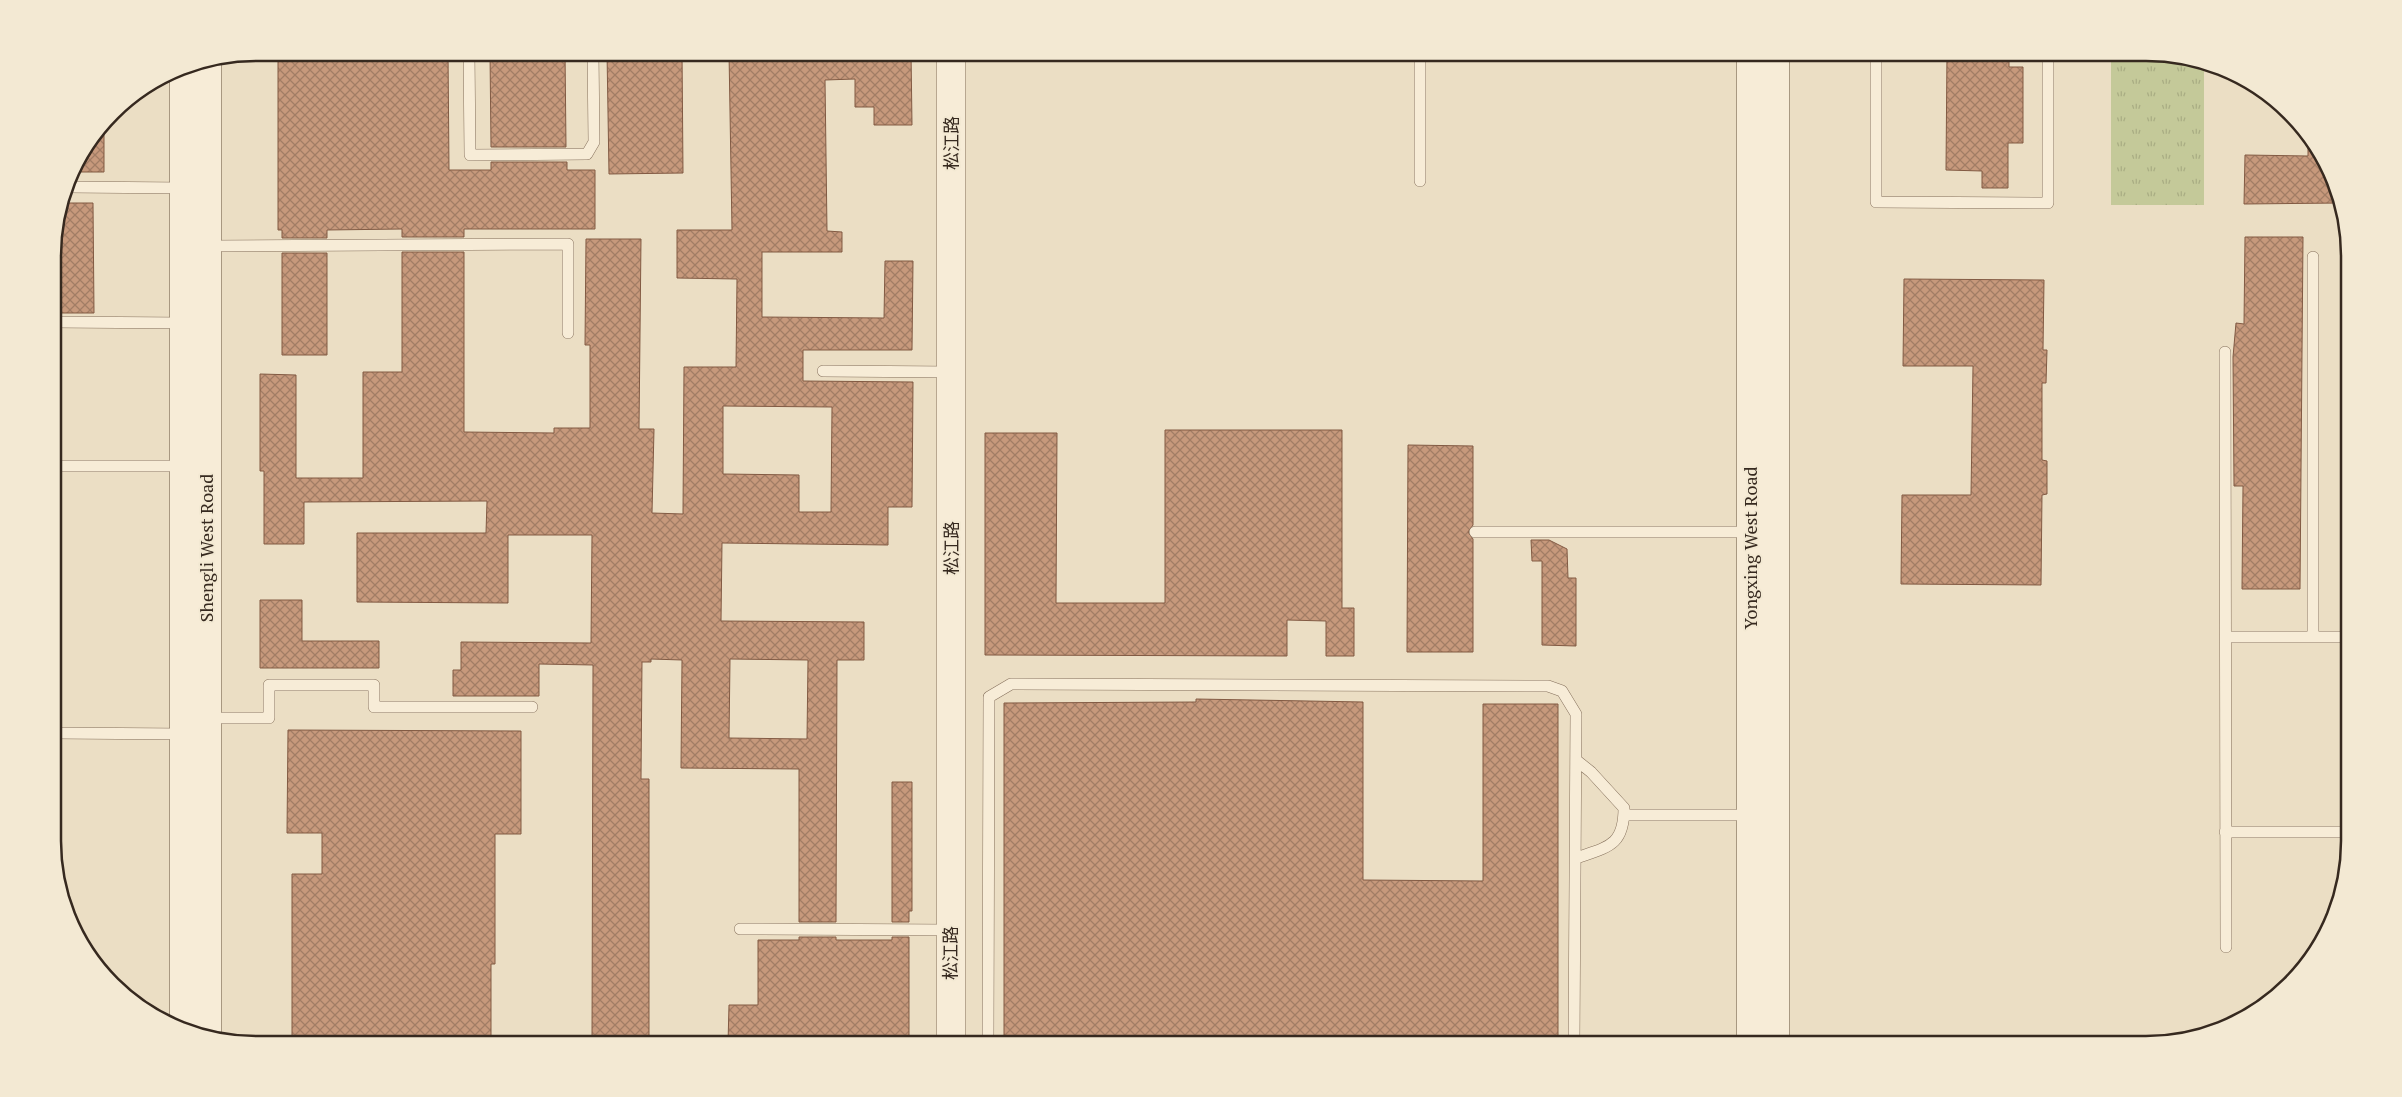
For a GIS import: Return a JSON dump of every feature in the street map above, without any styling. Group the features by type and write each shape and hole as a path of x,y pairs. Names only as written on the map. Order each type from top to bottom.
{"main road":[{"name":"松江路","path":"951,61 951,1036"},
{"name":"Yongxing West Road","path":"1751,1036 1752,61"},
{"name":"Yongxing West Road","path":"1775,61 1775,1036"},
{"name":"Shengli West Road","path":"207,68 207,1029"},
{"name":"Shengli West Road","path":"184,75 184,1022"}],"lane":[{"path":"469,61 470,155 587,154 594,142 593,61"},
{"path":"1420,61 1420,181"},
{"path":"1876,61 1876,202 2048,203 2048,61"},
{"path":"74,187 184,188"},
{"path":"207,246 568,244 568,333"},
{"path":"2312,257 2312,637"},
{"path":"61,322 184,323"},
{"path":"2225,352 2226,947"},
{"path":"823,371 952,372"},
{"path":"61,466 184,466"},
{"path":"1476,532 1751,532"},
{"path":"2226,637 2341,637"},
{"path":"988,1036 989,697 1011,684 1548,686 1562,691 1576,714 1574,1036"},
{"path":"207,718 269,718 269,685 374,685 374,707 532,707"},
{"path":"61,733 184,734"},
{"path":"1576,760 1607,788 1624,808 1624,826 1616,841 1603,849 1576,858"},
{"path":"1624,816 1751,815"},
{"path":"2226,832 2341,832"},
{"path":"740,929 951,930"}],"green space":[{"path":"2111,61 2171,63 2204,71 2204,205 2111,205"}],"building":[{"path":"278,61 448,61 449,170 491,170 491,162 567,162 567,170 595,170 595,229 464,229 464,237 402,237 402,229 327,230 327,238 282,238 282,230 278,230"},
{"path":"490,61 565,61 566,147 491,147"},
{"path":"607,61 682,61 683,173 609,174"},
{"path":"729,61 911,61 912,125 874,125 874,107 855,107 855,79 825,80 827,231 842,232 842,252 762,252 762,317 884,318 885,261 913,261 912,350 803,350 803,381 913,382 912,507 888,507 888,545 722,543 721,621 864,622 864,660 837,660 836,922 799,922 799,769 681,768 682,660 651,659 651,662 642,662 641,779 649,779 649,1036 592,1036 593,665 539,664 539,696 453,696 453,670 461,670 461,642 591,643 592,535 508,535 508,603 357,602 357,533 486,533 487,501 304,502 304,544 264,544 264,471 260,471 260,374 296,375 296,478 363,478 363,372 402,372 402,252 464,252 464,432 554,433 554,428 590,428 590,345 585,345 586,239 641,239 639,429 654,429 652,513 683,514 684,367 736,367 737,279 677,278 677,230 732,230","holes":["723,406 832,407 831,512 799,512 799,475 723,474","730,659 808,660 807,739 729,738"]},
{"path":"1947,61 2009,61 2009,67 2023,67 2023,143 2008,143 2008,188 1982,188 1982,171 1946,170"},
{"path":"104,136 104,172 80,172 94,148"},
{"path":"2308,148 2321,170 2333,203 2244,204 2245,155 2308,156"},
{"path":"69,203 93,203 94,313 61,313 61,256 63,231"},
{"path":"2245,237 2303,237 2300,589 2242,589 2243,486 2234,486 2233,357 2236,323 2244,324"},
{"path":"282,253 327,253 327,355 282,355"},
{"path":"1904,279 2044,280 2043,350 2047,350 2046,383 2042,383 2042,460 2047,461 2047,494 2042,495 2041,585 1901,584 1902,495 1971,495 1973,366 1903,366"},
{"path":"1165,430 1342,430 1342,608 1354,608 1354,656 1326,656 1326,621 1287,620 1287,656 985,655 985,433 1057,433 1056,603 1165,603"},
{"path":"1408,445 1473,446 1473,525 1468,532 1473,539 1473,652 1407,652"},
{"path":"1531,540 1549,540 1567,549 1568,578 1576,578 1576,646 1542,645 1542,561 1532,561"},
{"path":"260,600 302,600 302,641 379,641 379,668 260,668"},
{"path":"1196,699 1363,702 1363,880 1483,881 1483,704 1558,704 1558,1036 1004,1036 1004,703 1196,702"},
{"path":"288,730 521,731 521,834 495,834 495,964 491,964 491,1036 292,1036 292,874 322,874 322,833 287,833"},
{"path":"892,782 912,782 912,911 909,911 909,922 892,922"},
{"path":"799,937 836,937 836,940 892,940 892,937 909,937 909,1036 728,1036 729,1005 758,1005 758,940 799,940"}]}
